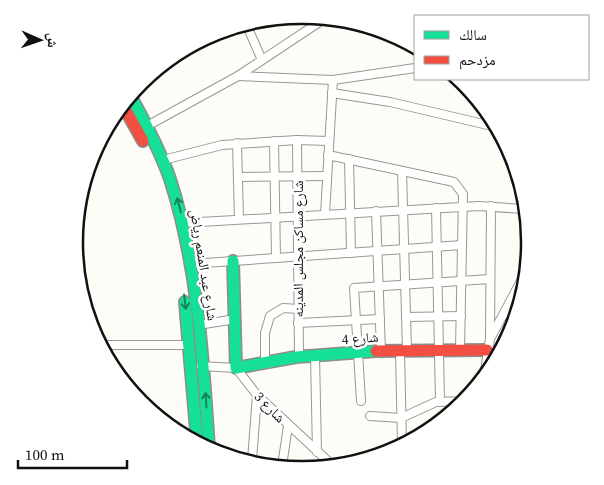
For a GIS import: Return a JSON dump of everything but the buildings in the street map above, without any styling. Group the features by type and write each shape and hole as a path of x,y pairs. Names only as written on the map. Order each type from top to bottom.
{"main road":[{"name":"شارع عبد المنعم رياض","path":"134,102 164,160 183,223 198,325 197,434"},
{"name":"شارع عبد المنعم رياض","path":"126,112 153,162 168,202 178,244 190,345 198,366 208,440"},
{"path":"234,261 236,368"},
{"name":"شارع 4","path":"236,368 265,360 358,353 460,350 488,345"}],"street":[{"path":"146,126 238,76 316,24"},
{"path":"249,30 262,60"},
{"path":"238,76 333,80 414,68"},
{"path":"325,214 333,80"},
{"path":"332,93 390,102 486,125"},
{"path":"164,160 208,147 237,143 297,140 329,141"},
{"name":"شارع مساكن مجلس المدينه","path":"297,140 299,358"},
{"path":"274,141 276,258"},
{"path":"237,143 239,219"},
{"path":"328,155 458,184 464,194 460,350"},
{"path":"349,160 351,253"},
{"path":"402,171 406,317 401,418 403,436"},
{"path":"238,177 327,176"},
{"path":"183,223 463,206 518,209"},
{"path":"486,360 491,206"},
{"path":"436,208 440,401"},
{"path":"376,211 381,352"},
{"path":"190,264 462,245"},
{"path":"361,401 354,288 490,279"},
{"path":"488,345 515,292"},
{"path":"265,360 265,333 270,316 283,308 298,309"},
{"path":"504,314 508,315"},
{"path":"406,317 461,316"},
{"path":"198,325 236,319"},
{"path":"298,323 380,319"},
{"path":"109,345 190,345"},
{"path":"314,356 321,460"},
{"path":"198,366 236,368"},
{"name":"شارع 3","path":"236,368 258,395 288,426 326,460"},
{"path":"252,456 258,395"},
{"path":"370,416 401,418 440,401 453,401"},
{"path":"283,460 288,426"}],"traffic: fast":[{"path":"134,103 166,168 187,245 198,313 208,441"},
{"path":"233,261 236,368 296,357 376,351"},
{"path":"185,302 196,434"}],"traffic: jam":[{"path":"126,111 143,141"},
{"path":"376,351 487,350"}]}
